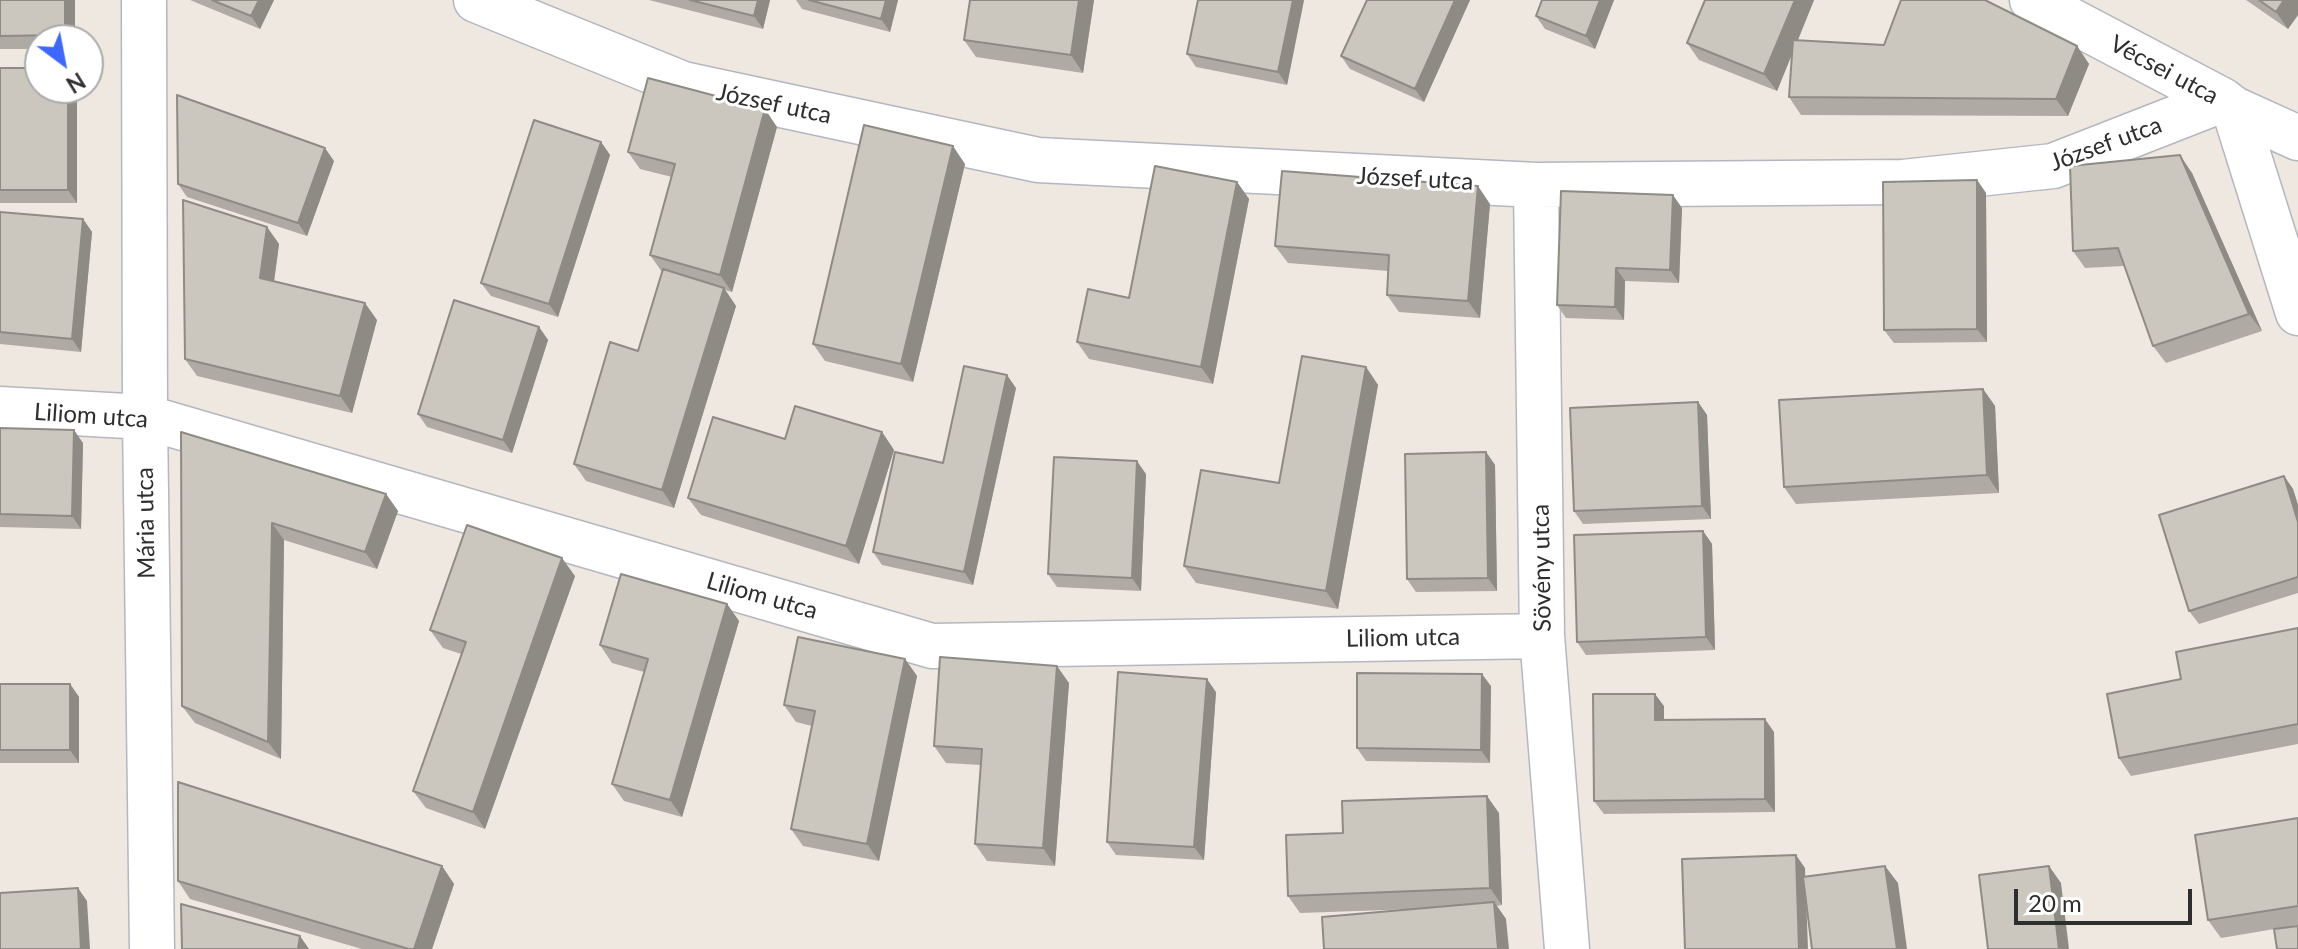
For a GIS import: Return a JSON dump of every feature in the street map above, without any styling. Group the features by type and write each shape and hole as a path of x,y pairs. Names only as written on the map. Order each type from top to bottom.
{"street":[{"name":"Mária utca","path":"144,0 145,417 152,949"},
{"name":"József utca","path":"476,0 683,84 1038,160 1536,185 1903,182 2053,166 2228,104"},
{"name":"Vécsei utca","path":"2032,0 2298,138"},
{"path":"2228,104 2298,313"},
{"name":"Sövény utca","path":"1536,185 1542,636 1567,949"},
{"name":"Liliom utca","path":"0,409 145,417 932,646 1542,636"}],"building":[{"path":"0,0 65,0 65,24 24,24 24,36 0,36"},
{"path":"212,0 259,0 251,16"},
{"path":"690,0 758,0 754,16"},
{"path":"809,0 886,0 881,19"},
{"path":"970,0 1079,0 1071,55 964,40"},
{"path":"1198,0 1293,0 1278,72 1187,54"},
{"path":"1367,0 1455,0 1415,89 1341,56"},
{"path":"1542,0 1600,0 1586,36 1536,16"},
{"path":"1705,0 1795,0 1764,74 1687,43"},
{"path":"1901,0 1985,0 2077,46 2056,99 1789,97 1793,40 1884,45"},
{"path":"2259,0 2284,0 2276,12"},
{"path":"0,68 24,68 24,104 68,104 68,190 0,190"},
{"path":"648,78 765,109 720,275 650,255 675,164 628,152"},
{"path":"177,95 325,148 298,223 178,184"},
{"path":"534,120 601,142 549,304 481,283"},
{"path":"864,125 953,146 901,364 813,344"},
{"path":"2180,155 2249,314 2153,346 2118,248 2073,251 2070,166"},
{"path":"1155,166 1237,182 1201,367 1077,342 1088,289 1129,298"},
{"path":"1282,171 1478,186 1468,301 1387,295 1389,255 1275,246"},
{"path":"1977,180 1977,329 1884,330 1883,182"},
{"path":"1561,191 1673,195 1670,270 1616,268 1615,307 1557,305"},
{"path":"183,200 267,227 260,278 365,303 340,396 185,359"},
{"path":"0,212 83,219 72,339 0,332"},
{"path":"663,269 724,288 662,490 574,464 610,342 638,351"},
{"path":"454,300 539,327 503,440 418,414"},
{"path":"1302,356 1366,367 1326,591 1184,566 1201,470 1279,483"},
{"path":"964,366 1007,375 964,572 873,552 895,452 943,463"},
{"path":"1983,389 1987,475 1784,487 1779,400"},
{"path":"1698,402 1702,506 1574,511 1570,408"},
{"path":"795,406 882,432 846,546 688,498 713,417 785,439"},
{"path":"0,428 74,430 72,516 0,514"},
{"path":"181,432 386,494 365,552 272,523 268,742 182,706"},
{"path":"1486,452 1488,578 1407,579 1405,454"},
{"path":"1054,457 1137,461 1132,578 1048,574"},
{"path":"2284,476 2298,522 2298,577 2189,611 2159,515"},
{"path":"467,525 562,558 473,812 413,791 466,642 430,630"},
{"path":"1703,531 1706,637 1577,642 1574,535"},
{"path":"621,574 727,604 670,800 612,784 648,659 600,645"},
{"path":"2298,628 2298,724 2119,758 2107,694 2181,679 2176,652"},
{"path":"798,637 905,659 867,844 791,829 815,711 784,705"},
{"path":"940,657 1057,666 1043,848 975,844 982,749 934,746"},
{"path":"1118,672 1207,679 1194,847 1107,842"},
{"path":"1357,673 1482,674 1481,750 1357,748"},
{"path":"0,684 70,684 70,750 0,750"},
{"path":"1593,694 1655,694 1655,720 1765,719 1765,799 1594,801"},
{"path":"178,782 442,866 414,949 178,881"},
{"path":"1487,796 1490,888 1288,896 1286,835 1343,833 1342,801"},
{"path":"2298,818 2298,906 2208,920 2195,835"},
{"path":"1796,855 1799,949 1685,949 1682,859"},
{"path":"1885,866 1897,949 1812,949 1803,877"},
{"path":"2049,866 2059,949 1988,949 1979,875"},
{"path":"78,888 81,949 0,949 0,893"},
{"path":"1494,902 1498,949 1324,949 1322,917"},
{"path":"181,904 300,936 298,949 182,949"},
{"path":"2298,926 2298,949 2277,949 2274,929"}]}
